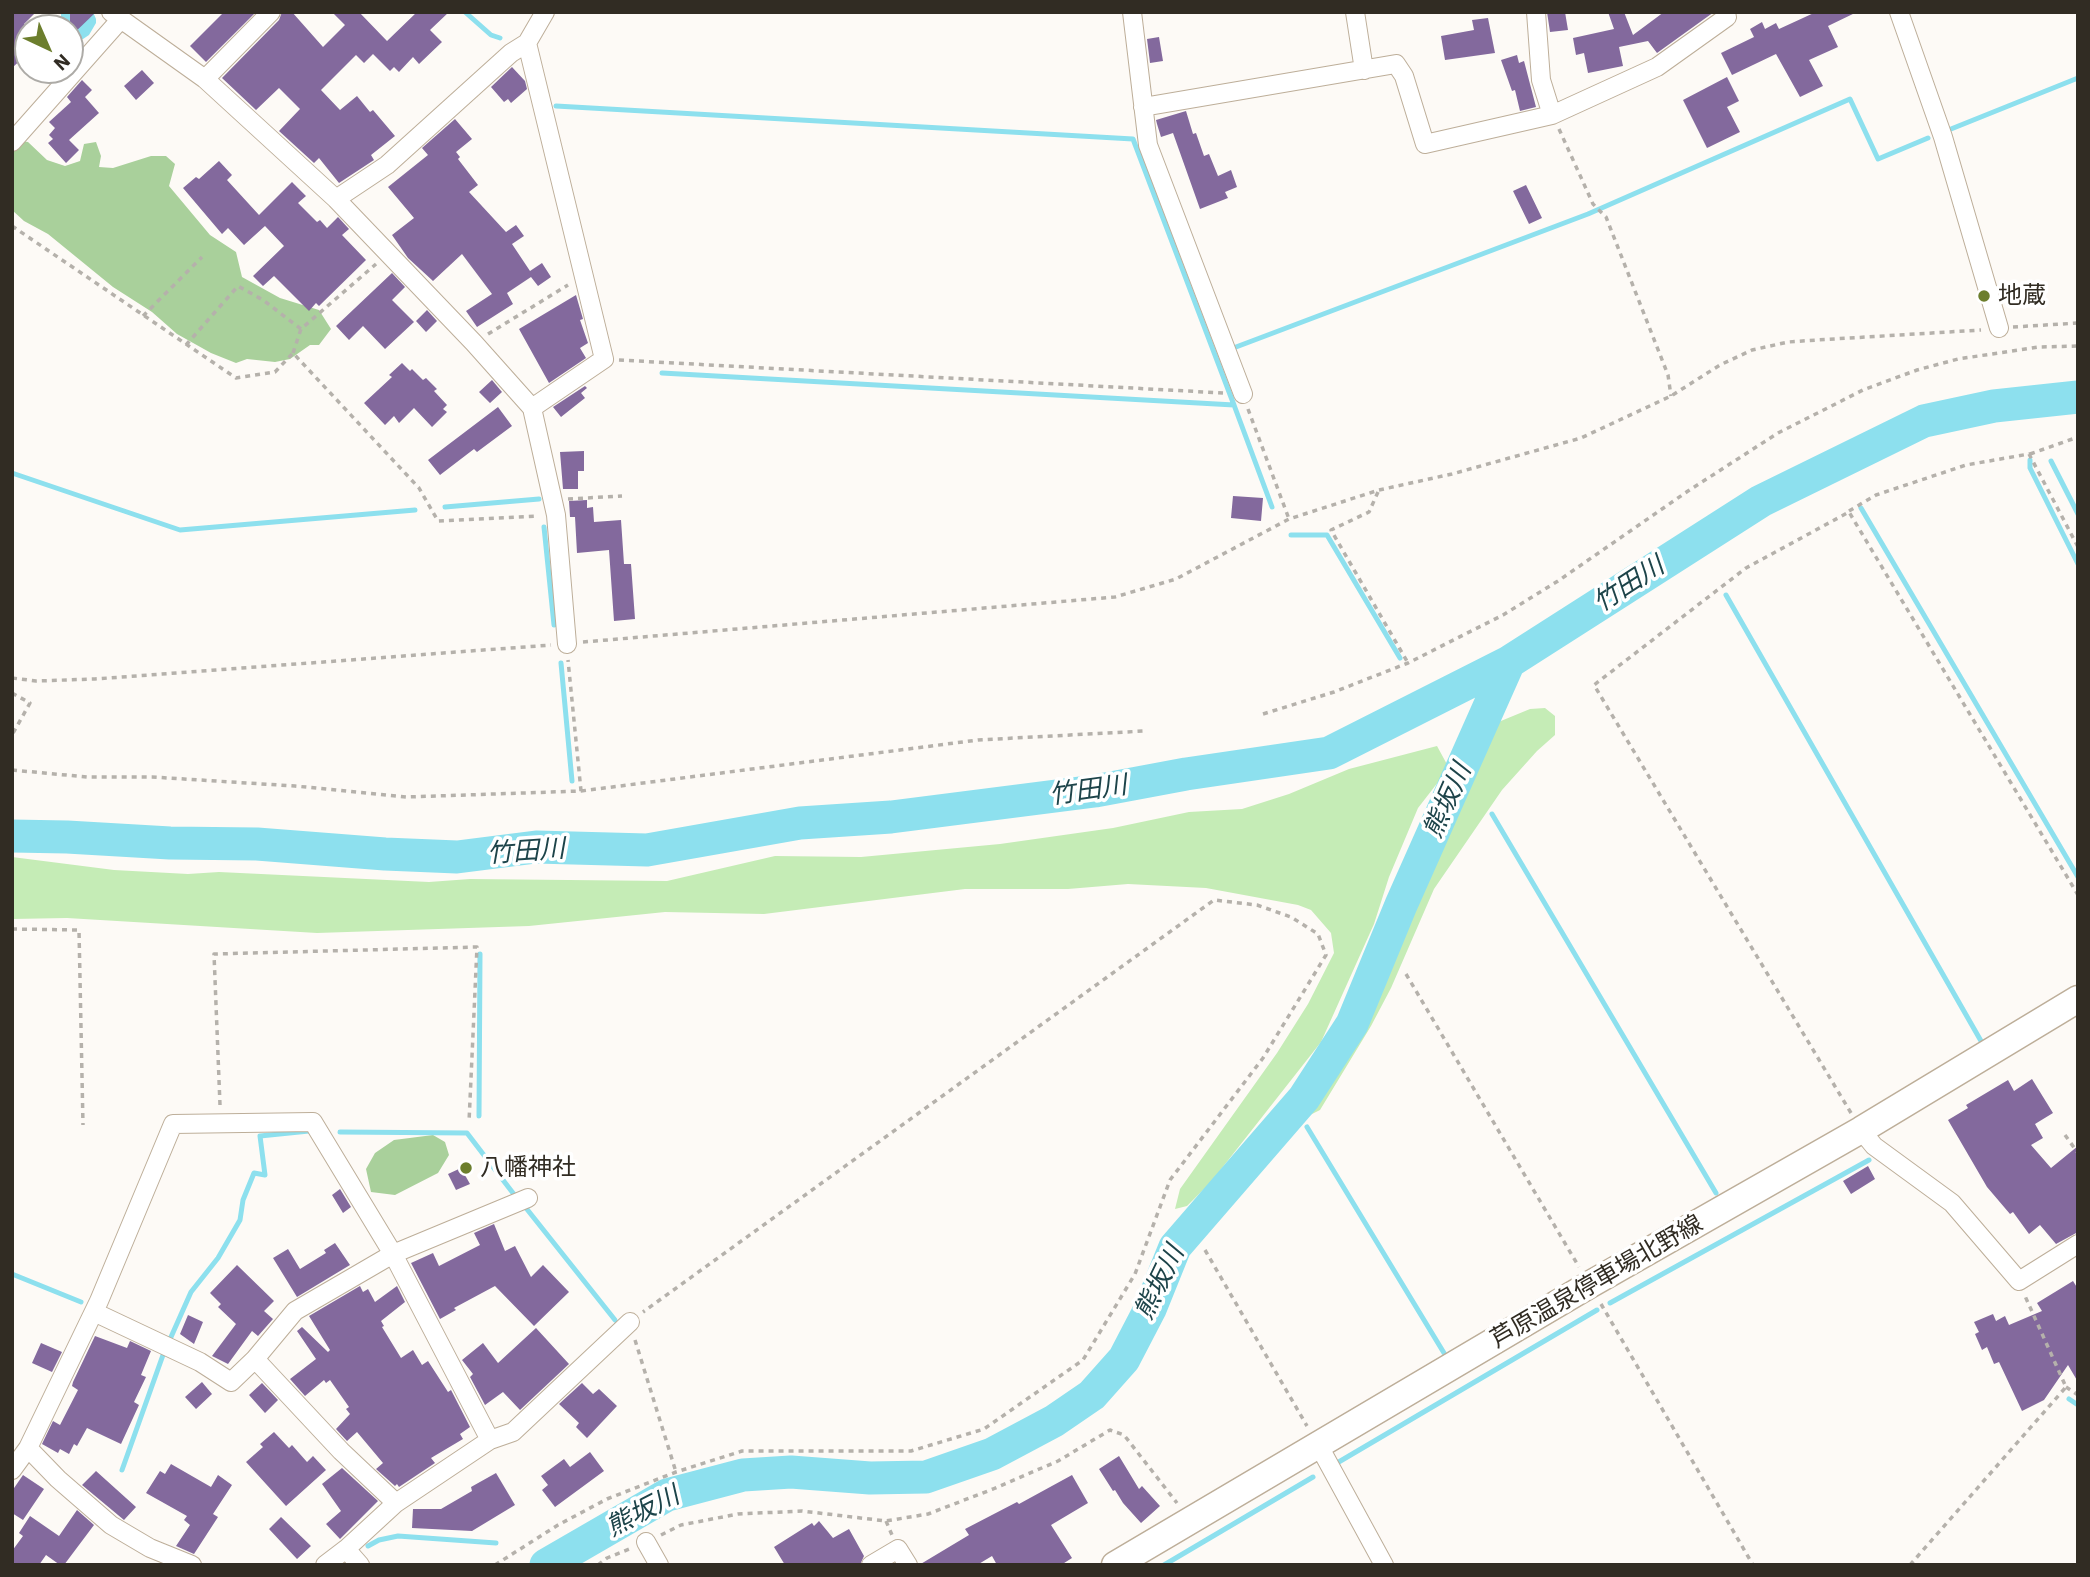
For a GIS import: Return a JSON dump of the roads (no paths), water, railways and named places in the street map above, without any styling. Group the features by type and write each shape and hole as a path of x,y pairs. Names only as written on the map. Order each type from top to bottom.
{"main road":[{"name":"芦原温泉停車場北野線","path":"1115,1565 1589,1285 1861,1130 2078,999"}],"street":[{"path":"205,79 271,12"},
{"path":"336,199 387,165 511,53 527,43 545,12"},
{"path":"1132,12 1148,145 1243,394"},
{"path":"1355,12 1364,70"},
{"path":"1536,12 1541,80 1552,115"},
{"path":"1899,12 1943,137 1999,328"},
{"path":"1143,107 1396,64 1404,76 1425,144 1552,115 1657,67 1729,14"},
{"path":"12,142 115,16 205,79 336,199 474,343 532,408 555,507 567,644"},
{"path":"527,43 604,359 532,408"},
{"path":"12,1470 28,1448 94,1312 173,1124 313,1122 393,1254 490,1440"},
{"path":"1861,1130 1874,1146 1952,1203 2019,1281 2078,1244"},
{"path":"94,1312 200,1362 232,1382 295,1311 393,1254 528,1198"},
{"path":"325,1565 396,1503 490,1440 513,1432 630,1322"},
{"path":"255,1359 341,1451 396,1503"},
{"path":"1319,1446 1384,1565"},
{"path":"28,1448 58,1479 111,1525 150,1548 192,1565"},
{"path":"646,1542 659,1565"},
{"path":"346,1549 360,1565"},
{"path":"871,1565 898,1549 908,1565"}],"water":[{"path":"93,12 96,23 84,38 84,14 61,14"}],"waterway":[{"path":"465,12 491,35 500,38"},
{"path":"1951,129 2078,78"},
{"path":"1236,347 1588,214 1850,99 1878,159 1928,138"},
{"path":"556,106 1133,139 1234,405"},
{"path":"662,373 1234,405 1272,507"},
{"name":"竹田川","path":"12,836 257,844 457,857 536,847 647,850 800,823 891,817 1095,791 1186,774 1329,753 1509,662 1761,501 1924,421 1994,406 2078,397"},
{"path":"2030,460 2030,468 2078,564"},
{"path":"2051,461 2078,514"},
{"path":"12,473 180,530 415,510"},
{"path":"445,507 539,499"},
{"path":"1861,508 2078,877"},
{"path":"544,527 554,625"},
{"path":"1291,535 1327,535 1400,658"},
{"path":"1726,595 1981,1041"},
{"name":"熊坂川","path":"546,1565 667,1495 743,1475 791,1472 870,1478 926,1477 992,1454 1054,1421 1092,1395 1124,1359 1150,1309 1175,1247 1304,1098 1352,1024 1401,905 1509,662"},
{"path":"561,663 572,781"},
{"path":"1492,814 1716,1193"},
{"path":"479,1116 480,954"},
{"path":"1307,1127 1444,1353"},
{"path":"122,1470 163,1355 191,1292 218,1258 240,1220 243,1200 254,1173 265,1175 260,1136 309,1131"},
{"path":"340,1132 467,1133 516,1197"},
{"path":"1610,1303 1869,1160"},
{"path":"526,1208 615,1320"},
{"path":"12,1274 81,1302"},
{"path":"1337,1463 1597,1310"},
{"path":"2069,1399 2078,1405"},
{"path":"1164,1565 1313,1477"},
{"path":"368,1546 379,1540 398,1536 496,1543"}],"place":[{"name":"地蔵","path":"1984,296"},
{"name":"八幡神社","path":"466,1168"}]}
